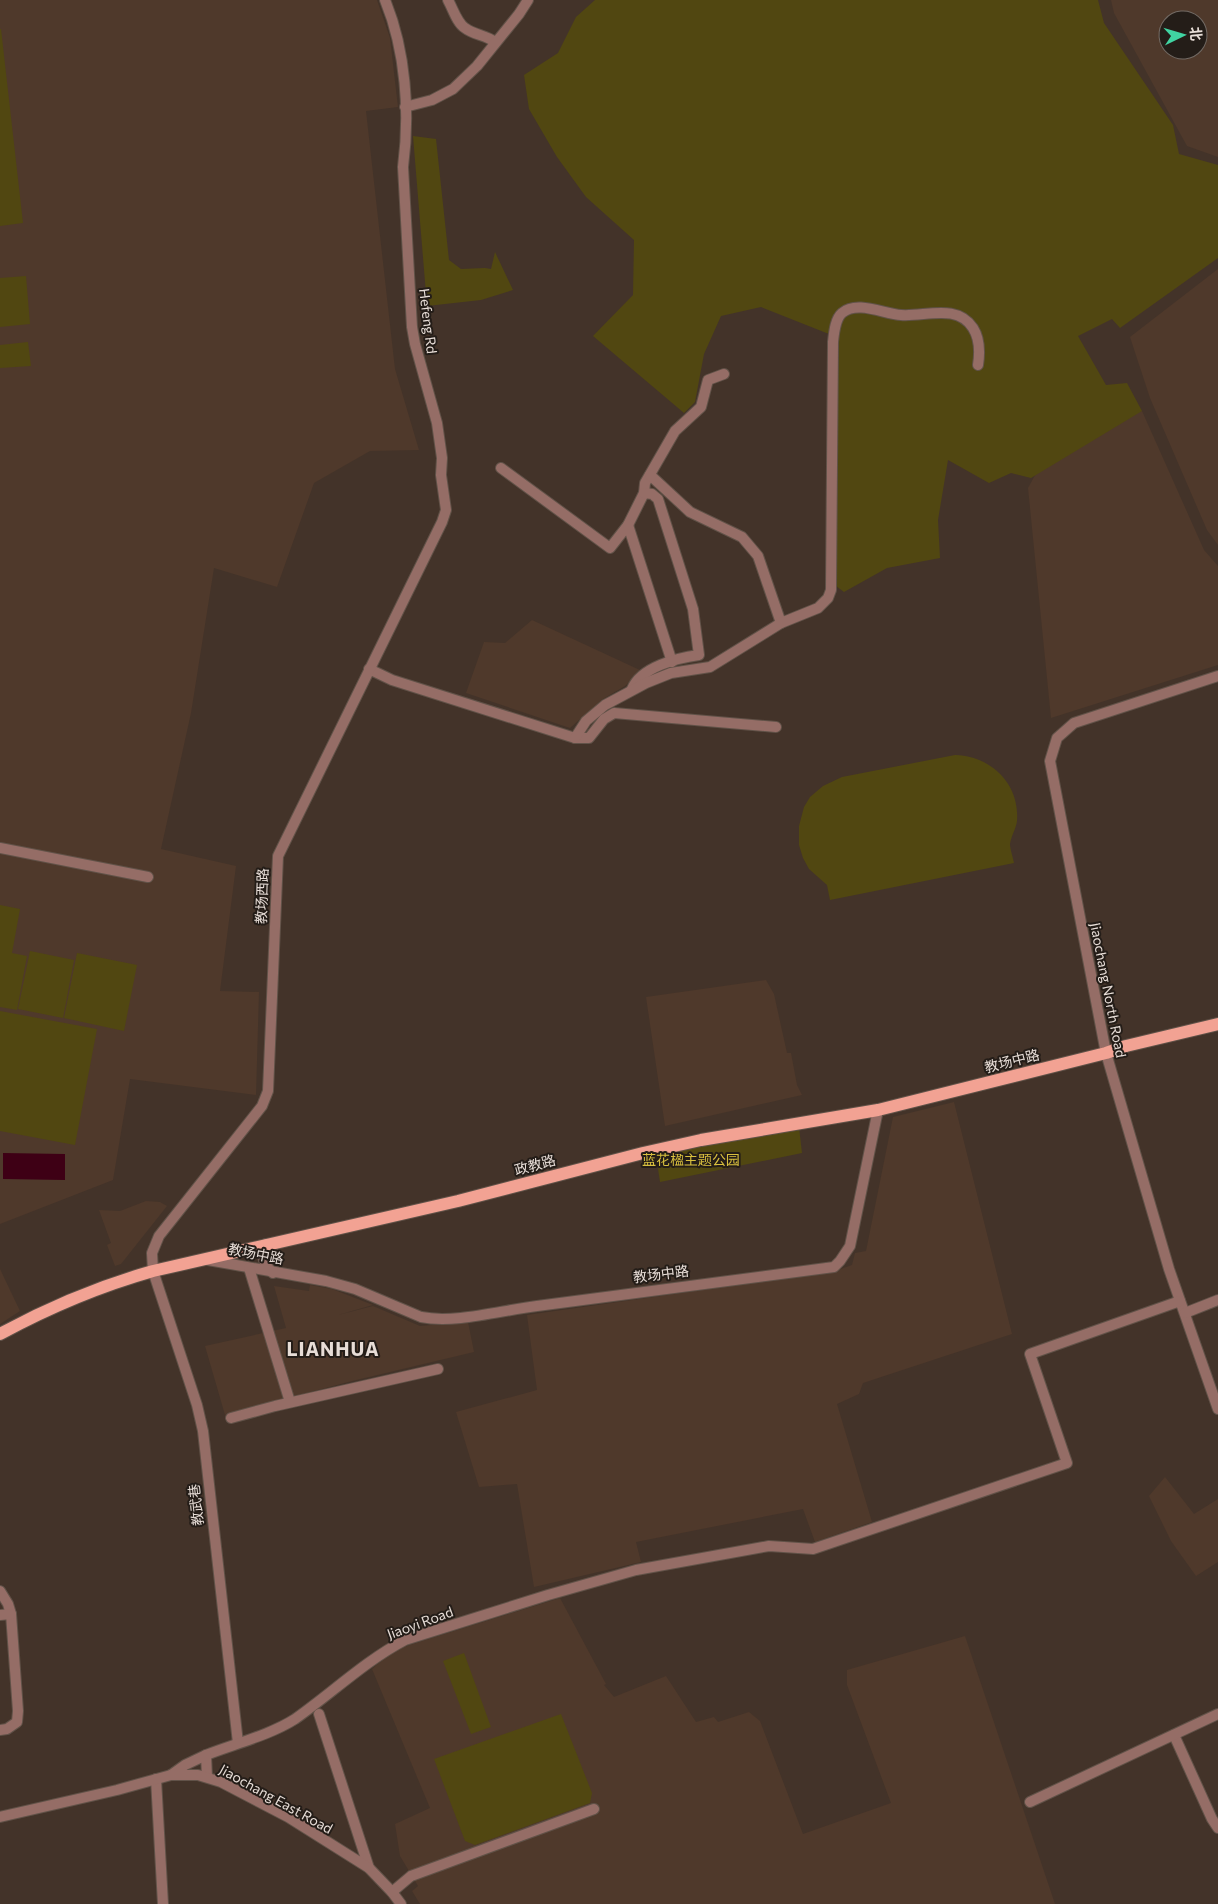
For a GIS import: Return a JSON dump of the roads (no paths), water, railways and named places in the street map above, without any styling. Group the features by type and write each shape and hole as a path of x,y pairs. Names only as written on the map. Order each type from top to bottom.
{"main road":[{"name":"教场中路","path":"878,1110 1218,1024"},
{"name":"政教路","path":"202,1259 458,1201 643,1152 701,1140 878,1110"},
{"name":"教场中路","path":"0,1334 23,1321 118,1281 202,1259"}],"street":[{"name":"Hefeng Rd","path":"386,0 394,21 399,44 406,94 403,167 412,328 437,423 446,510 442,522"},
{"path":"448,0 461,25 466,30 491,38 495,42"},
{"path":"405,107 432,100 453,89 477,66 528,0"},
{"path":"575,738 586,721 605,705 646,683 670,674 710,667 781,623 818,608 828,598 832,590 833,342 840,314 851,308 902,315 949,313 960,315 968,321 974,330 980,354 978,365"},
{"path":"501,468 610,548 628,525 644,493 645,483 675,431 701,407 708,380 724,374"},
{"path":"650,475 690,512 742,537 758,556 781,623"},
{"path":"630,692 634,684 659,666 699,655 693,608 658,499 652,494 644,493"},
{"name":"教场西路","path":"153,1271 152,1253 159,1236 266,1099 268,1091 278,856 442,522"},
{"path":"628,525 672,662"},
{"path":"369,669 392,680 575,738 589,738 604,719 614,713 776,727"},
{"name":"Jiaochang North Road","path":"1218,676 1074,723 1057,738 1050,762 1106,1053 1169,1269 1218,1409"},
{"path":"0,848 148,877"},
{"name":"教场中路","path":"202,1259 326,1281 355,1289 432,1320 834,1267 850,1246 878,1110"},
{"path":"266,1244 263,1259 273,1273"},
{"path":"250,1268 290,1402"},
{"name":"教武巷","path":"153,1271 197,1405 202,1431 238,1743"},
{"name":"Jiaoyi Road","path":"171,1775 185,1765 206,1755 276,1729 294,1719 385,1651 405,1640 548,1595 636,1570 769,1546 813,1549 1067,1463 1030,1354 1180,1300"},
{"path":"1185,1313 1218,1300"},
{"path":"231,1418 290,1402 438,1369"},
{"path":"0,1591 8,1604 11,1614 18,1711 17,1722 7,1729 0,1730"},
{"path":"0,1615 11,1614"},
{"path":"319,1714 369,1868"},
{"path":"1030,1802 1218,1714"},
{"path":"1174,1735 1212,1819 1218,1828"},
{"path":"206,1755 207,1777"},
{"name":"Jiaochang East Road","path":"0,1817 117,1790 171,1775 186,1774 207,1777 221,1782 288,1817 369,1868 401,1904"},
{"path":"156,1779 162,1904"},
{"path":"392,1892 411,1876 594,1809"}],"district":[{"name":"LIANHUA","path":"333,1349"}],"park label":[{"name":"蓝花楹主题公园","path":"691,1160"}]}
